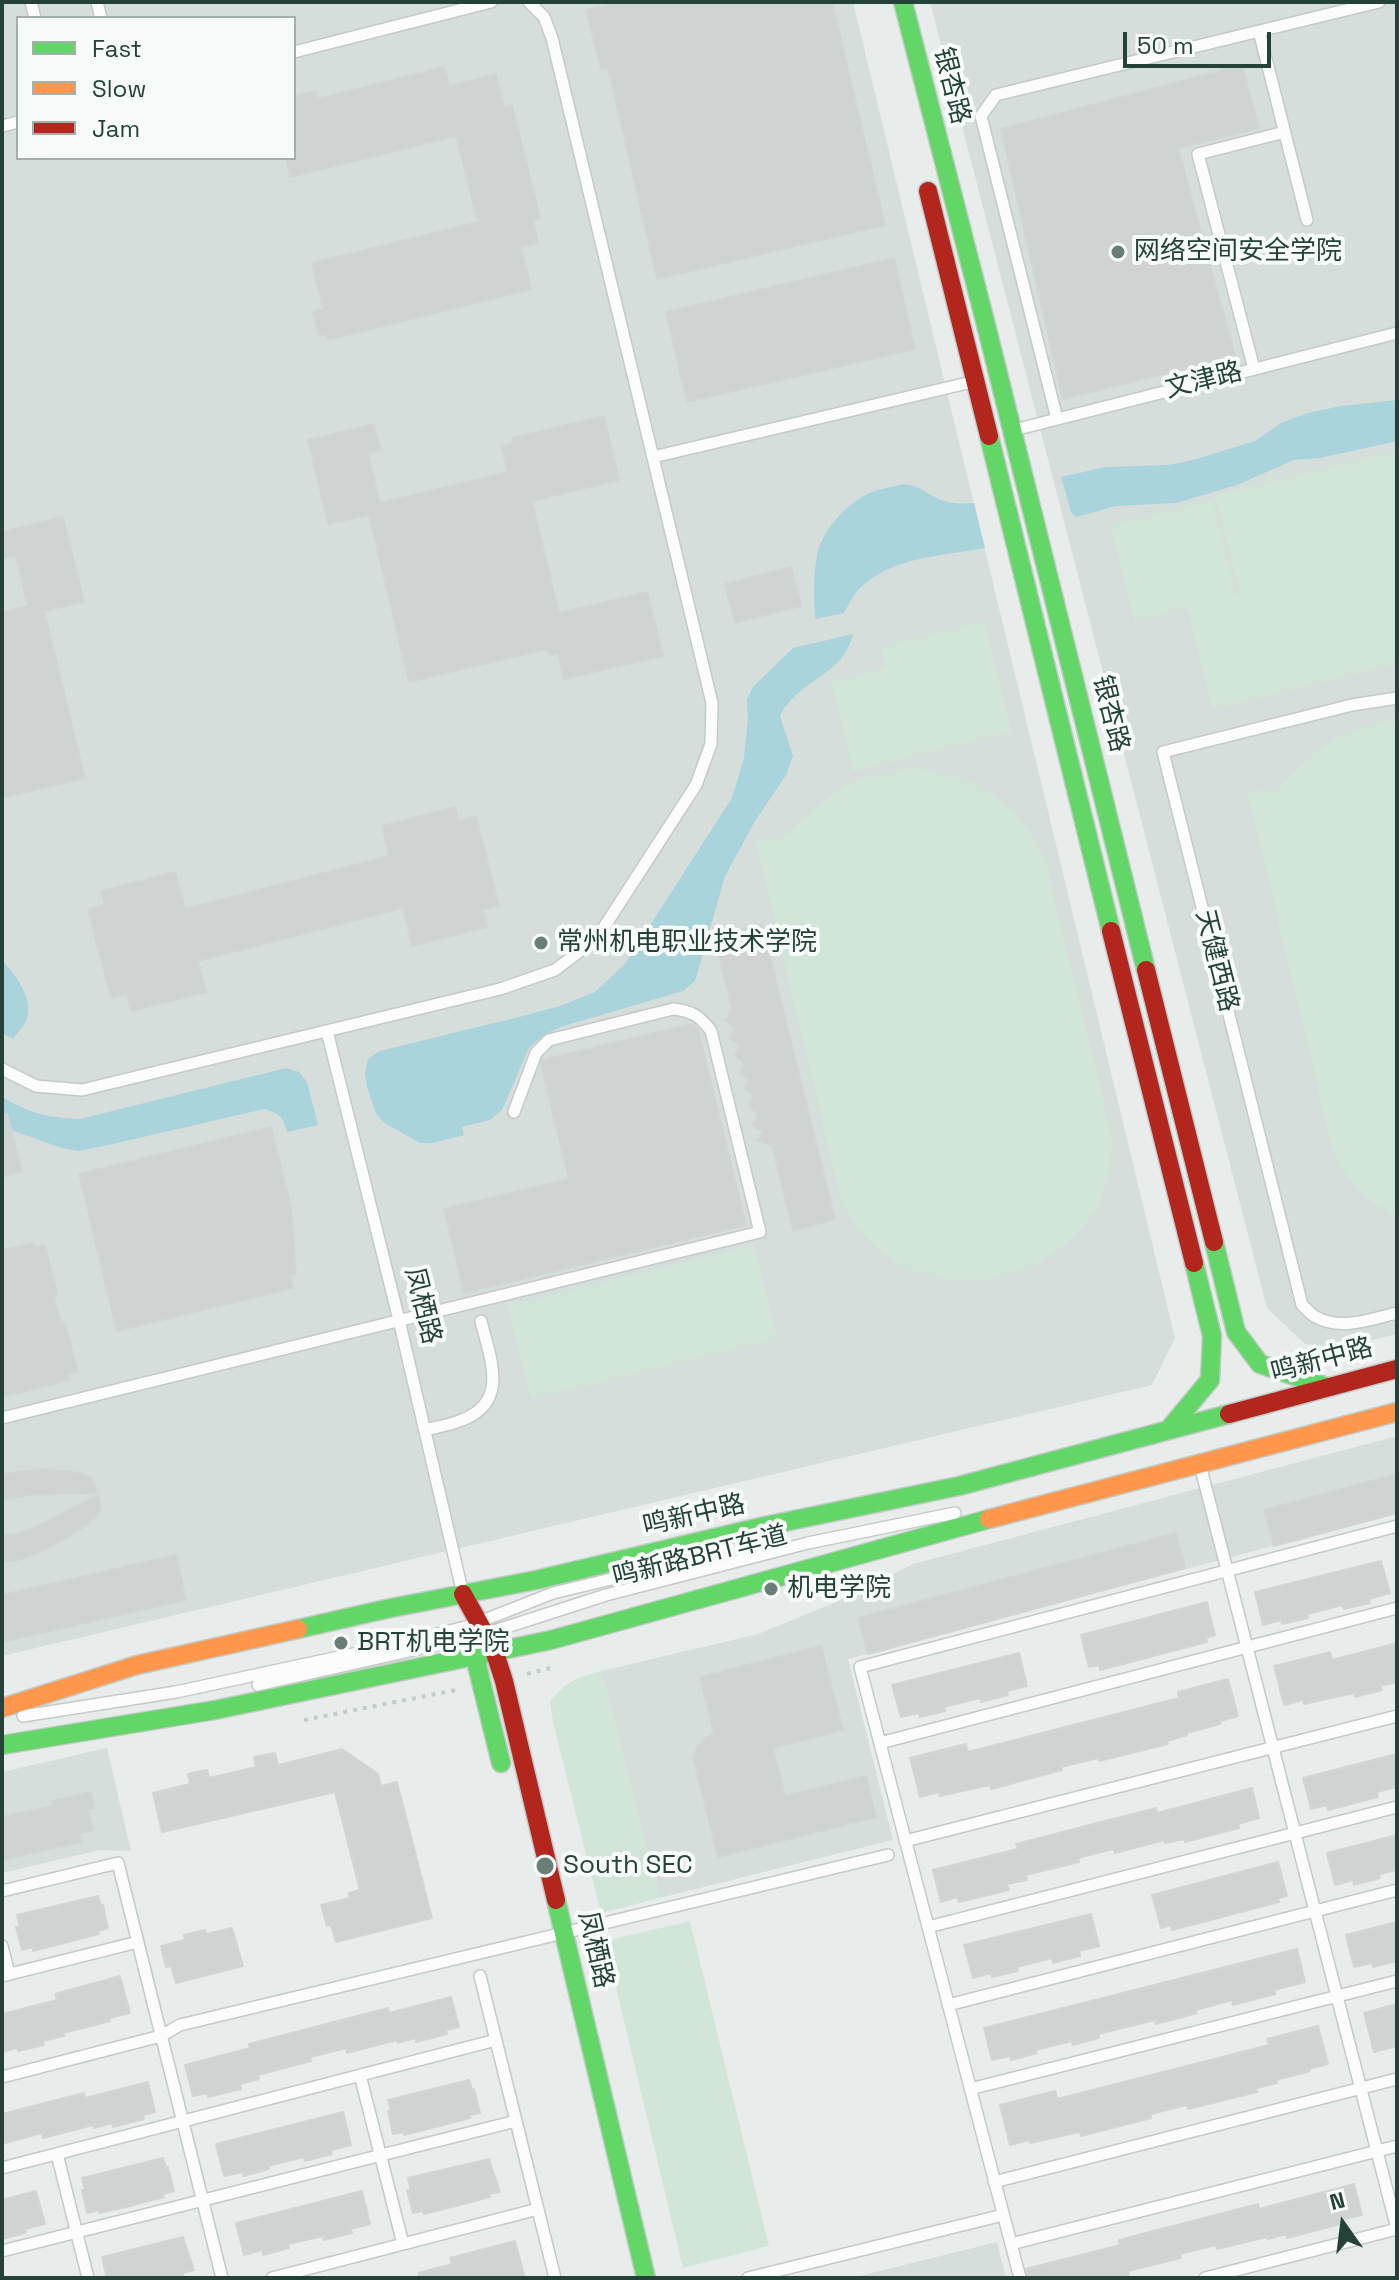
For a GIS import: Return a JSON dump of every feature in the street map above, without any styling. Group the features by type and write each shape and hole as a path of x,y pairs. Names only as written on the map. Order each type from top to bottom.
{"main road":[{"name":"银杏路","path":"903,2 1236,1332 1260,1364 1327,1387"},
{"name":"银杏路","path":"923,169 1212,1336 1210,1380 1169,1429"},
{"name":"鸣新中路","path":"2,1708 137,1665 959,1486 1397,1369"},
{"path":"2,1745 215,1710 479,1637 551,1640 1026,1509 1397,1412"},
{"name":"凤栖路","path":"463,1594 479,1637 504,1681 646,2278"},
{"name":"凤栖路","path":"479,1637 504,1775"}],"lane":[{"path":"296,51 491,2"},
{"path":"2,1069 36,1086 82,1090 500,989 555,970 597,938 696,785 711,744 712,703 552,38 544,17 529,2"},
{"path":"1057,419 981,116 996,95 1379,2"},
{"path":"1259,31 1307,220"},
{"path":"1254,369 1198,154 1285,132"},
{"name":"文津路","path":"1012,431 1397,333"},
{"path":"653,457 976,381"},
{"name":"天健西路","path":"1397,698 1352,705 1163,752 1302,1305 1315,1317 1334,1322 1355,1323 1397,1313"},
{"path":"2,1418 760,1232 711,1031 701,1018 688,1010 673,1009 549,1040 536,1053 514,1112"},
{"name":"凤栖路","path":"327,1031 463,1594"},
{"path":"425,1430 464,1420 481,1408 493,1394 494,1374 481,1321"},
{"path":"1200,1464 1397,2229 1205,2278"},
{"name":"鸣新路BRT车道","path":"2,1734 182,1702 479,1637 620,1591 962,1506 775,1539"},
{"path":"980,1508 1026,1509"},
{"path":"1020,2278 860,1667 1397,1526"},
{"name":"鸣新路BRT车道","path":"2,1720 176,1692 395,1645 479,1637 553,1593 641,1571"},
{"path":"880,1743 1397,1608"},
{"path":"905,1841 1397,1716"},
{"path":"928,1927 1397,1807"},
{"path":"2,2077 161,2036 180,2025 888,1855"},
{"path":"2,1891 118,1863 222,2278"},
{"path":"948,2005 1397,1890"},
{"path":"2,1946 6,1975 138,1942"},
{"path":"480,1976 555,2278"},
{"path":"970,2089 1397,1981"},
{"path":"2,2168 496,2040"},
{"path":"360,2075 403,2244"},
{"path":"994,2182 1397,2079"},
{"path":"2,2251 516,2121"},
{"path":"1011,2244 1397,2146"},
{"path":"57,2154 88,2278"},
{"path":"272,2278 538,2209"},
{"path":"748,2278 1003,2215"}],"shaded area":[{"name":"常州机电职业技术学院","path":"2,2 853,2 1175,1338 1152,1385 2,1656"},
{"path":"930,2 1397,2 1397,1334 1341,1348 1305,1344 1267,1308"},
{"path":"1397,1436 1397,1513 848,1659 893,1840 660,1898 601,1671 758,1634 834,1603 913,1564"},
{"path":"107,1748 131,1851 100,1850 2,1873 2,1772"},
{"path":"997,2242 1006,2278 851,2278"}],"green space":[{"path":"1397,450 1397,663 1213,709 1188,609 1135,622 1111,525 1213,500 1237,596 1240,595 1215,496"},
{"path":"984,621 1011,732 853,771 831,681 886,667 881,646"},
{"path":"1397,720 1397,1217 1359,1190 1344,1172 1333,1151 1248,794 1280,786 1338,736 1379,722"},
{"path":"911,768 955,776 975,784 1010,808 1036,842 1046,863 1111,1133 1106,1186 1093,1213 1079,1231 1043,1260 1015,1273 985,1279 956,1280 928,1275 902,1265 878,1249 857,1227 841,1200 756,842 787,834 846,785 863,777"},
{"path":"754,1245 777,1339 531,1399 508,1306"},
{"path":"601,1671 660,1898 601,1913 550,1702 572,1681"},
{"path":"690,1921 769,2246 683,2268 605,1941"}],"water":[{"path":"1397,400 1397,441 1320,458 1294,460 1237,485 1176,503 1116,506 1076,517 1071,512 1061,477 1106,467 1168,465 1193,460 1255,441 1281,423 1308,413"},
{"path":"905,484 944,501 974,503 985,548 920,559 889,569 858,589 844,613 815,619 816,564 819,547 828,530 847,508 862,497"},
{"path":"853,634 840,660 798,693 780,716 793,756 786,775 755,821 725,876 695,981 683,991 545,1034 529,1048 502,1110 490,1120 462,1127 464,1135 420,1143 383,1122 376,1113 365,1072 368,1059 380,1051 560,1006 595,992 625,964 732,798 744,758 747,700 753,687 793,648"},
{"path":"2,961 17,979 27,1002 26,1021 13,1039 2,1033"},
{"path":"286,1068 299,1072 307,1082 318,1125 287,1132 280,1116 264,1109 78,1151 2,1127 2,1097 39,1114 80,1119"}],"building":[{"path":"620,2 832,2 885,225 657,279 608,67 601,69 586,10"},
{"name":"网络空间安全学院","path":"1242,65 1259,128 1178,148 1235,356 1063,399 1001,129"},
{"path":"444,67 449,86 496,74 504,107 512,105 540,218 533,220 538,243 521,247 531,289 327,340 326,334 319,336 313,312 323,309 312,263 478,222 456,136 290,177 286,160 296,160 296,96 316,91 317,99"},
{"path":"894,258 915,349 687,402 666,312"},
{"path":"604,416 619,480 532,501 559,613 647,592 663,656 564,679 558,653 549,656 547,649 409,682 369,515 328,524 308,440 374,424 381,450 368,453 380,503 508,472 501,446 513,443 512,438"},
{"path":"63,517 84,602 44,611 85,778 2,798 2,612 28,606 16,556 2,559 2,532"},
{"path":"791,567 801,606 735,623 725,584"},
{"path":"455,807 459,821 476,816 499,906 483,910 487,927 412,946 403,908 198,961 206,992 131,1011 127,994 111,998 88,909 105,905 101,891 175,872 185,909 389,856 382,826"},
{"path":"762,924 835,1219 793,1231 772,1145 758,1141 763,1132 753,1125 758,1114 749,1107 753,1096 745,1089 749,1080 740,1073 744,1063 735,1056 740,1045 730,1038 735,1028 726,1021 732,1008 714,936"},
{"path":"692,1024 698,1029 746,1225 464,1293 444,1209 569,1179 542,1060"},
{"path":"7,1114 22,1171 2,1177 2,1115"},
{"path":"271,1127 291,1207 296,1274 290,1275 293,1288 117,1331 79,1174"},
{"path":"33,1243 34,1248 45,1245 61,1324 65,1323 78,1372 67,1375 69,1380 2,1397 2,1250"},
{"path":"43,1469 80,1473 91,1478 98,1493 2,1499 2,1474"},
{"path":"1397,1474 1397,1513 1274,1546 1264,1510"},
{"path":"98,1495 101,1509 81,1529 43,1551 2,1562 2,1536 39,1526"},
{"path":"1176,1533 1185,1568 868,1654 858,1618"},
{"path":"176,1555 186,1600 2,1642 2,1595"},
{"path":"1381,1561 1390,1593 1369,1599 1370,1603 1344,1609 1342,1605 1307,1614 1308,1618 1263,1625 1255,1592"},
{"path":"1207,1602 1215,1635 1206,1638 1207,1642 1100,1670 1099,1665 1089,1667 1081,1635"},
{"path":"1397,1643 1397,1682 1381,1686 1382,1690 1355,1697 1354,1693 1284,1705 1274,1666 1330,1652 1332,1660"},
{"path":"821,1646 843,1730 773,1748 785,1796 866,1776 876,1817 718,1857 693,1757 698,1746 714,1732 700,1677"},
{"path":"1019,1653 1027,1686 981,1702 980,1698 944,1707 945,1711 920,1717 919,1713 901,1717 892,1685"},
{"path":"1228,1679 1238,1716 1167,1741 1168,1744 1061,1767 1062,1770 991,1789 990,1785 920,1797 910,1758 966,1744 968,1752 1179,1698 1178,1692"},
{"path":"342,1749 378,1774 381,1786 397,1782 432,1918 336,1942 321,1905 350,1898 349,1893 360,1890 335,1792 162,1832 153,1793 190,1784 188,1774 207,1770 209,1778 256,1767 254,1757 275,1753 278,1765"},
{"path":"1397,1754 1397,1787 1377,1792 1378,1797 1328,1810 1327,1805 1311,1809 1303,1778"},
{"path":"1252,1788 1259,1818 1238,1824 1239,1828 1185,1842 1184,1839 1165,1843 1165,1840 1115,1853 1114,1849 1078,1858 1079,1862 1026,1875 1027,1880 1007,1884 1009,1890 959,1902 957,1897 941,1902 933,1870 1018,1849 1016,1844 1156,1808 1157,1813"},
{"path":"91,1792 94,1808 88,1809 93,1830 80,1833 82,1842 2,1860 2,1817 53,1806 52,1801"},
{"path":"1397,1835 1397,1870 1354,1885 1353,1880 1335,1885 1327,1853"},
{"path":"1278,1862 1287,1896 1278,1898 1279,1902 1172,1930 1171,1925 1161,1928 1152,1895"},
{"path":"98,1896 108,1928 98,1931 99,1934 33,1951 33,1947 22,1950 16,1927 20,1927 17,1915"},
{"path":"1091,1914 1099,1946 1079,1951 1080,1956 1053,1963 1052,1958 1017,1967 1018,1971 973,1978 964,1945"},
{"path":"1397,1922 1397,1961 1373,1967 1372,1963 1354,1967 1346,1935"},
{"path":"232,1928 243,1966 176,1983 171,1966 166,1967 161,1946 185,1940 184,1935"},
{"path":"1297,1949 1305,1982 1274,1990 1275,1994 1233,2005 1232,2000 1196,2010 1197,2013 1098,2034 1099,2038 1073,2045 1071,2041 1011,2060 1010,2056 992,2060 984,2028"},
{"path":"120,1976 130,2013 63,2033 64,2036 43,2041 44,2045 2,2052 2,2014 57,2000 55,1994"},
{"path":"451,1997 459,2027 446,2030 447,2034 416,2042 416,2038 398,2043 397,2040 347,2053 346,2048 258,2075 259,2079 240,2084 241,2089 208,2097 207,2093 193,2096 185,2065 250,2048 249,2044 388,2008 389,2013"},
{"path":"1397,2004 1397,2046 1374,2052 1364,2013"},
{"path":"1318,2026 1328,2064 1276,2080 1277,2083 1256,2088 1257,2092 1188,2109 1187,2105 1151,2114 1151,2118 1081,2136 1080,2132 1010,2145 1000,2105 1055,2091 1057,2099 1269,2045 1267,2039"},
{"path":"469,2080 480,2113 404,2135 404,2132 393,2134 388,2100"},
{"path":"148,2082 155,2112 143,2115 144,2119 113,2127 112,2123 94,2128 93,2125 43,2138 42,2133 2,2144 2,2114 84,2093 85,2098"},
{"path":"343,2112 351,2145 331,2150 332,2154 268,2166 269,2169 244,2176 243,2172 224,2176 216,2144"},
{"path":"163,2158 174,2191 163,2194 164,2197 126,2207 87,2213 82,2178"},
{"path":"489,2159 500,2192 424,2214 423,2211 413,2213 407,2190 411,2190 408,2178"},
{"path":"1354,2184 1362,2215 1340,2220 1341,2224 1287,2238 1286,2234 1217,2249 1216,2245 1180,2254 1181,2258 1128,2271 1129,2276 1119,2278 1028,2278 1026,2269 1120,2245 1119,2240 1258,2204 1259,2209"},
{"path":"36,2191 45,2224 2,2239 2,2200"},
{"path":"362,2191 370,2224 350,2229 352,2233 324,2240 323,2236 288,2244 289,2248 263,2255 262,2250 244,2255 236,2223"},
{"path":"183,2237 194,2270 183,2273 184,2278 107,2278 102,2257"},
{"path":"515,2241 525,2278 420,2278 419,2273 452,2264 450,2258"}],"traffic: fast":[{"path":"903,2 1146,970"},
{"path":"989,436 1111,931"},
{"path":"1214,1242 1236,1332 1260,1364 1327,1387"},
{"path":"1169,1429 1210,1380 1212,1336 1194,1263"},
{"path":"298,1629 536,1580 765,1526 959,1486 1229,1414"},
{"path":"2,1745 215,1710 551,1640 989,1519"},
{"path":"471,1641 501,1763"},
{"path":"556,1900 646,2278"}],"traffic: slow":[{"path":"989,1519 1397,1412"},
{"path":"2,1708 137,1665 298,1629"}],"traffic: jam":[{"path":"928,191 989,436"},
{"path":"1111,931 1194,1263"},
{"path":"1146,970 1214,1242"},
{"path":"1229,1414 1397,1369"},
{"path":"463,1594 494,1650 504,1681 556,1900"}],"place":[{"name":"网络空间安全学院","path":"1118,252"},
{"name":"常州机电职业技术学院","path":"541,943"},
{"name":"机电学院","path":"771,1589"},
{"name":"BRT机电学院","path":"341,1643"},
{"name":"South SEC","path":"545,1866"}]}
